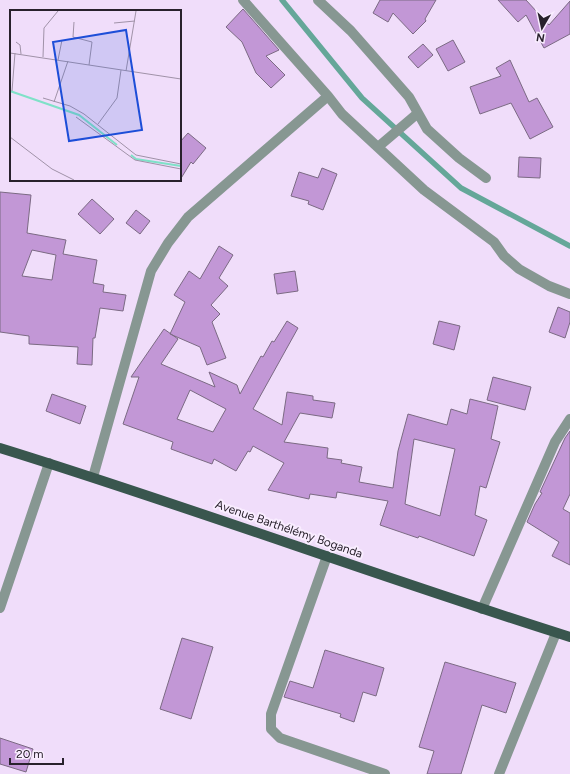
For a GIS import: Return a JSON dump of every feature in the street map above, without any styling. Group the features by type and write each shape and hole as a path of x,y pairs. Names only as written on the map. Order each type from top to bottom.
{"main road":[{"name":"Avenue Barthélémy Boganda","path":"0,448 93,477 482,609 570,637"}],"street":[{"path":"243,0 328,96 342,114 424,190 494,242 504,256 519,269 549,286 570,294"},
{"path":"318,0 350,31 409,97 427,128 459,158 486,178"},
{"path":"93,477 150,271 168,243 188,217 328,96"},
{"path":"378,147 418,113"},
{"path":"482,609 555,442 570,419"},
{"path":"0,608 49,463"},
{"path":"327,556 270,714 271,729 280,738 385,774"},
{"path":"499,774 556,632"}],"building":[{"path":"380,0 436,0 425,19 426,21 413,34 393,13 388,22 373,13"},
{"path":"498,0 526,0 549,25 570,1 570,34 544,48 526,15 518,22"},
{"path":"243,9 279,50 266,56 285,75 271,88 256,73 242,42 226,27"},
{"path":"453,40 465,62 448,71 436,49"},
{"path":"423,44 433,55 418,68 408,57"},
{"path":"510,60 529,102 537,98 553,127 530,139 511,103 480,114 470,87 501,76 496,68"},
{"path":"188,133 206,148 193,164 191,162 181,178 181,141"},
{"path":"519,157 541,158 540,178 518,177"},
{"path":"322,168 337,174 323,210 308,204 309,201 291,196 299,172 318,178"},
{"path":"0,192 31,195 27,233 66,240 63,254 97,260 93,283 104,285 103,292 126,295 123,311 100,308 95,338 93,338 92,365 77,364 78,347 29,344 29,336 0,332","holes":["32,250 56,255 52,280 22,276"]},
{"path":"92,199 114,219 100,234 78,214"},
{"path":"136,210 150,221 140,234 126,223"},
{"path":"219,246 233,255 219,278 228,286 211,305 220,314 212,322 226,358 207,365 200,347 170,334 185,302 174,295 189,271 200,279"},
{"path":"295,271 298,291 277,294 274,274"},
{"path":"558,307 570,312 570,322 565,338 549,332"},
{"path":"287,321 298,328 253,409 282,425 287,392 313,396 313,400 335,403 332,418 300,413 284,442 328,448 327,458 342,460 341,463 362,467 359,482 393,488 398,451 408,414 447,425 451,409 467,414 470,399 498,406 491,439 500,442 486,488 480,486 475,515 487,520 474,556 419,536 418,538 380,525 388,501 337,492 336,498 310,494 309,499 268,490 284,463 253,446 250,452 248,451 236,471 214,459 212,464 171,449 173,442 123,424 139,377 131,377 164,329 178,339 161,364 215,387 209,372 237,385 240,394 261,356 263,357 272,341 274,342","holes":["190,390 226,409 213,432 177,419","414,439 455,449 440,516 405,504"]},
{"path":"439,321 460,326 454,350 433,344"},
{"path":"493,377 531,387 525,410 487,400"},
{"path":"52,394 86,406 80,424 46,411"},
{"path":"570,431 570,494 563,509 570,513 570,565 552,556 559,542 527,522 542,493 540,492 565,438"},
{"path":"182,638 213,647 191,719 160,709"},
{"path":"325,650 384,668 376,696 363,692 354,722 340,717 341,714 284,697 290,681 313,688"},
{"path":"445,662 516,683 506,713 482,705 461,774 427,774 434,751 419,747"},
{"path":"0,738 33,749 26,772 0,764"}],"waterway":[{"path":"282,0 362,98 461,188 570,246"}]}
